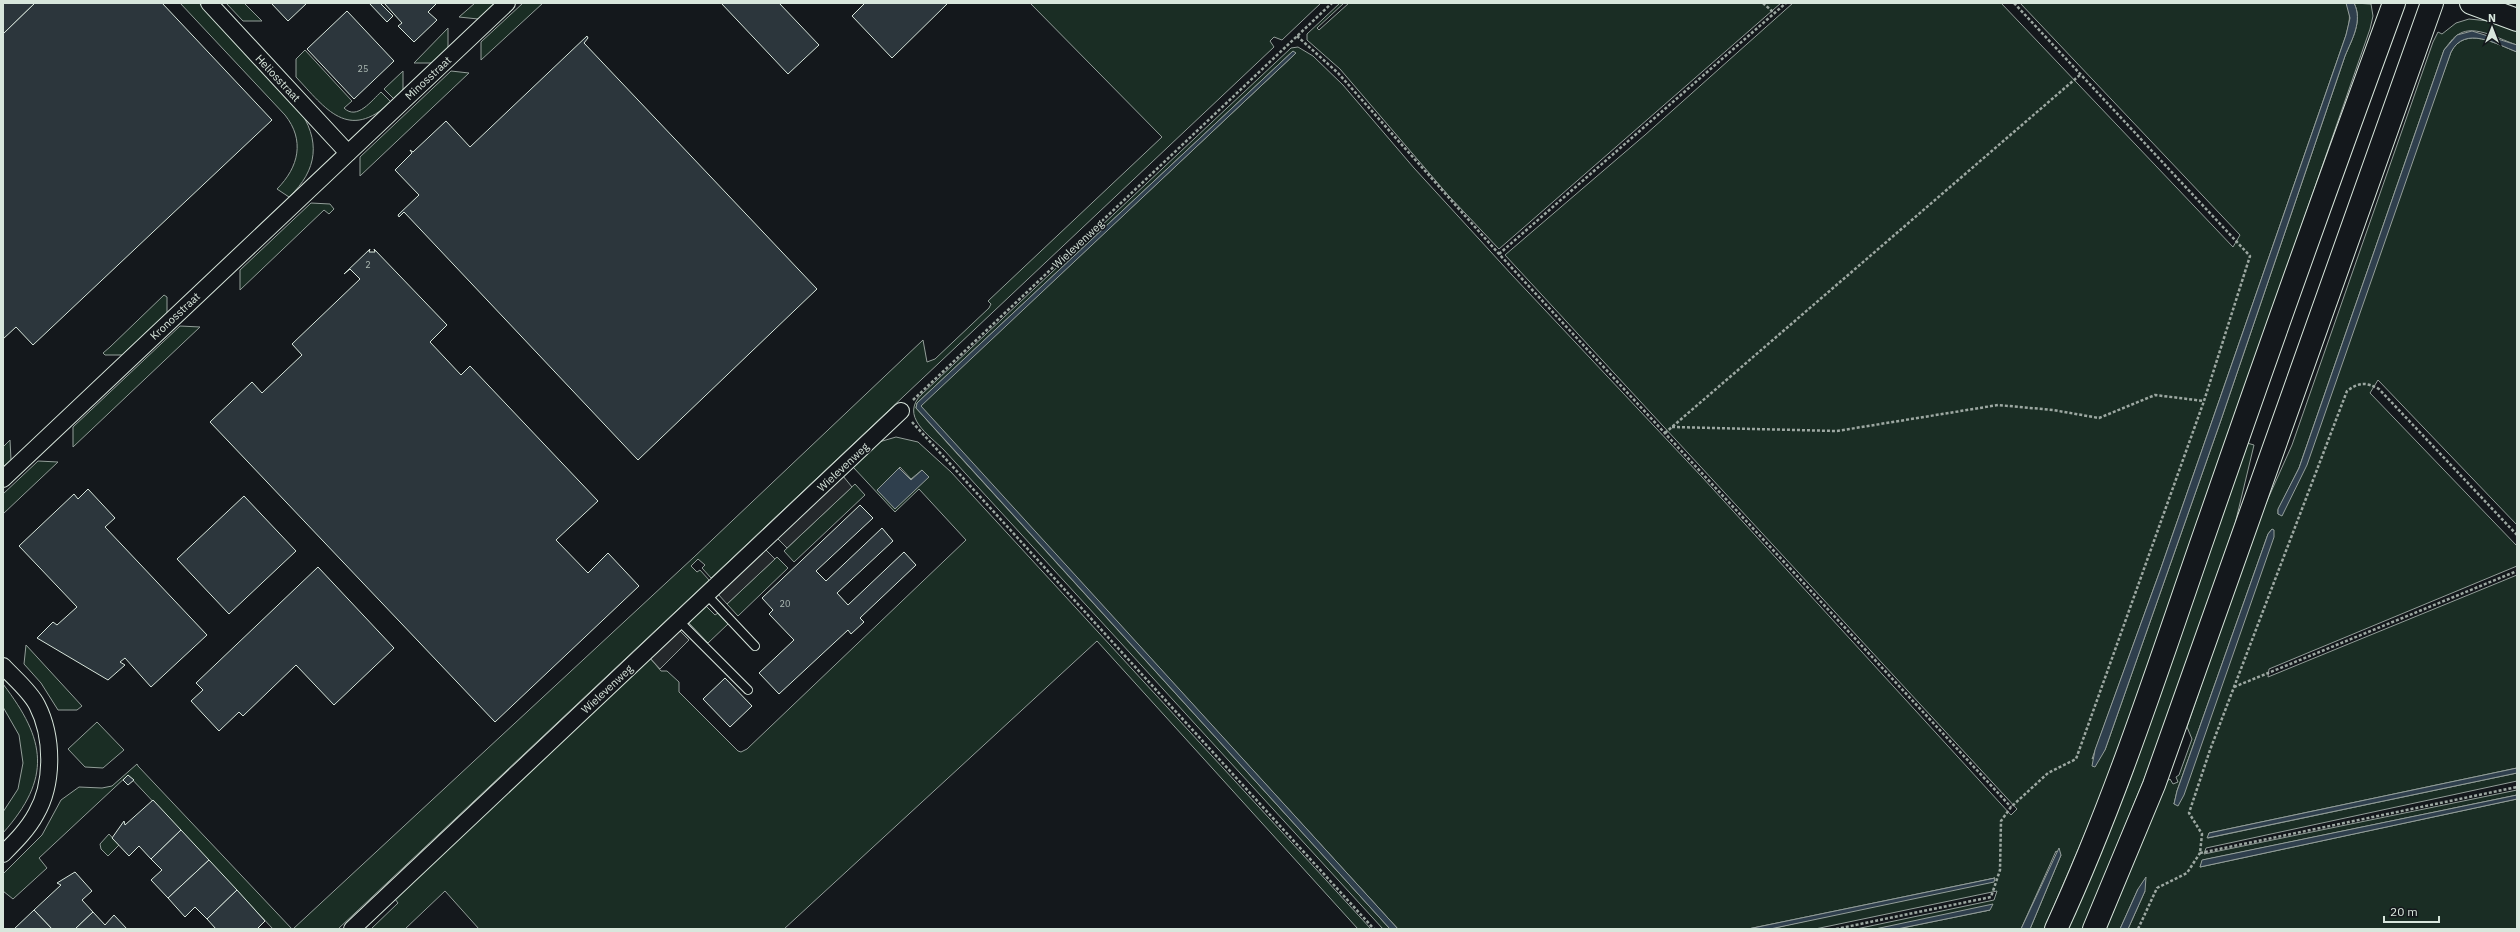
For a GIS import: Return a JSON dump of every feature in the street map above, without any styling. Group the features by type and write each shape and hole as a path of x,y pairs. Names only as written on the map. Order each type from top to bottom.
{"main road":[{"path":"2056,929 2098,832 2144,708 2315,219 2394,3"},
{"path":"2094,929 2154,786 2432,3"},
{"path":"2471,3 2517,20"}],"street":[{"name":"Heliosstraat","path":"209,3 348,152"},
{"name":"Minosstraat","path":"348,152 507,3"},
{"name":"Kronosstraat","path":"3,479 348,152"},
{"name":"Wielevenweg","path":"352,929 901,411"},
{"path":"3,666 37,703 47,731 49,760 45,789 37,814 3,854"}],"lane":[{"path":"707,595 756,646"},
{"path":"679,621 748,690"}],"path":[{"name":"Wielevenweg","path":"901,411 1332,3"},
{"path":"1763,3 1774,13"},
{"path":"1499,254 1786,3"},
{"path":"1836,929 1991,897 2000,870 2001,821 2011,806 2048,773 2076,759 2204,400 2250,256 2014,3"},
{"path":"1297,36 1338,73 1499,254 2011,806"},
{"path":"1665,432 2081,74"},
{"path":"2138,929 2157,888 2187,873 2200,853 2202,834 2189,813 2233,687 2339,408 2347,391 2356,384 2367,383 2379,389 2517,535"},
{"path":"1672,427 1837,431 1998,405 2053,410 2099,418 2155,395 2204,400"},
{"path":"901,411 1374,929"},
{"path":"2233,687 2517,571"},
{"path":"2200,853 2517,787"}],"green space":[{"path":"180,3 199,3 298,108 305,120 313,143 311,165 299,187 289,197 277,189 290,172 297,153 295,134 291,124 285,115"},
{"path":"226,3 244,3 262,21 243,21"},
{"path":"475,3 495,3 478,19 459,17"},
{"path":"523,3 543,3 481,60 481,42"},
{"path":"1030,3 1321,3 1282,40 1274,37 1270,41 1274,47 711,578 702,568 705,565 698,559 691,566 697,572 700,570 709,580 338,929 293,929 694,557 923,340 927,362 935,359 989,308 991,304 988,301 1162,137"},
{"path":"1340,3 1344,3 1317,28 1319,30 1349,3 1781,3 1499,249 1448,195 1340,69 1307,40 1307,34"},
{"path":"1793,3 2001,3 2233,247 2240,235 2020,3 2346,3 2348,7 2349,19 2346,35 2161,568 2092,759 2105,750 2221,420 2345,56 2356,30 2357,16 2354,3 2371,4 2373,16 2370,29 2129,721 2095,810 2044,929 2030,929 2061,855 2056,851 2021,929 1897,929 1990,910 1875,929 1856,929 1994,900 1997,891 1815,929 1770,929 1995,878 1748,929 1398,929 920,406 1295,54 1293,51 917,403 916,408 951,447 1390,929 1383,929 944,450 924,431 915,417 914,410 916,402 922,394 1291,48 1298,47 1313,56 1343,85 1414,168 1512,275 1702,477 2011,815 2017,809 1505,255 1645,135"},
{"path":"2469,19 2489,21 2517,31 2517,45 2488,34 2465,31 2457,35 2444,50 2299,468 2278,510 2278,514 2282,515 2451,52 2457,44 2464,39 2472,38 2491,41 2517,52 2517,525 2378,380 2370,393 2517,546 2517,566 2269,669 2268,677 2517,575 2517,768 2209,833 2208,838 2517,773 2517,781 2206,848 2204,854 2517,790 2517,795 2203,860 2200,867 2517,799 2517,929 2128,929 2145,891 2138,889 2120,929 2106,929 2167,781 2170,779 2173,784 2178,782 2176,777 2179,775 2192,739 2187,727 2254,530 2292,445 2433,42 2438,32 2442,34 2456,23","holes":["2272,529 2174,804 2177,791 2268,534"]},
{"path":"448,28 448,48 432,63 414,63"},
{"path":"305,50 352,101 344,108 354,112 359,111 369,104 381,92 391,102 376,114 362,119 350,120 328,110 296,77 296,59"},
{"path":"403,71 403,90 394,99 384,89"},
{"path":"451,71 469,73 360,176 360,157"},
{"path":"311,203 330,204 334,209 329,214 324,210 240,290 240,270"},
{"path":"164,295 167,297 167,313 122,355 105,355 103,353 110,347"},
{"path":"180,326 200,327 73,447 73,427"},
{"path":"896,437 918,442 951,472 1371,929 1358,929 1097,641 784,929 479,929 445,891 405,929 371,929 398,903 395,899 650,658 661,671 667,671 679,682 679,692 738,751 741,752 747,749 966,540 919,489 895,512 853,467 879,442","holes":["900,467 911,479 922,470 928,477 895,508 877,490"]},
{"path":"10,440 11,460 3,467 3,447"},
{"path":"2247,443 2254,445 2235,524 2153,757 2083,929 2067,929 2128,785"},
{"path":"38,461 58,462 3,514 3,494"},
{"path":"855,484 865,495 794,562 784,551"},
{"path":"777,557 788,568 738,616 727,604"},
{"path":"706,606 715,615 718,613 728,624 708,643 688,622"},
{"path":"26,645 82,706 77,710 58,710 41,683 24,664"},
{"path":"3,684 28,723 35,741 38,759 36,776 30,794 19,813 3,833 3,812 18,789 23,763 19,735 3,707"},
{"path":"97,722 124,750 103,768 85,767 68,749"},
{"path":"137,764 292,929 273,929 128,775 39,858 47,868 13,899 3,891 3,874 42,835 61,800 79,787 102,788 112,786"},
{"path":"109,834 119,845 108,856 101,849 100,844"}],"shaded area":[{"path":"843,476 852,487 787,548 777,538"},
{"path":"765,549 775,559 727,604 718,594"},
{"path":"679,630 689,640 660,669 650,658"}],"water":[{"path":"2346,3 2354,3 2357,16 2356,30 2345,56 2221,420 2105,750 2095,767 2092,766 2095,750 2161,568 2346,35 2350,18"},
{"path":"2472,31 2517,45 2517,52 2491,41 2472,38 2464,39 2457,44 2451,52 2307,465 2282,516 2278,514 2278,509 2299,468 2444,50 2457,35"},
{"path":"1293,51 1296,53 921,406 1398,929 1390,929 916,408 917,403"},
{"path":"899,468 911,480 922,470 929,477 895,509 877,490"},
{"path":"2272,529 2274,530 2274,537 2184,795 2178,806 2174,804 2177,791 2268,534"},
{"path":"2517,768 2517,773 2207,838 2209,833"},
{"path":"2517,795 2517,799 2200,867 2202,860"},
{"path":"2059,848 2061,855 2030,929 2021,929"},
{"path":"2146,877 2145,891 2128,929 2120,929 2138,889"},
{"path":"1995,878 1994,882 1770,929 1748,929"},
{"path":"1993,904 1990,910 1897,929 1875,929"}],"building":[{"path":"3,3 35,3 3,34"},
{"path":"35,3 162,3 272,120 33,345 16,327 3,339 3,34"},
{"path":"271,3 307,3 288,21"},
{"path":"369,3 380,3 393,16 387,22"},
{"path":"384,3 437,3 428,12 437,20 414,42 398,26 402,23"},
{"path":"721,3 779,3 819,45 788,74"},
{"path":"865,3 948,3 892,58 852,16"},
{"path":"347,11 394,61 354,99 307,49"},
{"path":"587,36 588,38 584,43 817,289 638,460 404,212 399,217 398,215 419,195 395,170 412,153 410,150 413,152 446,121 470,147"},
{"path":"370,249 369,252 375,252 374,249 447,325 430,342 461,375 470,366 598,501 556,540 588,573 608,553 639,586 495,722 210,422 252,382 262,393 302,355 292,344 360,279 350,269 344,274"},
{"path":"88,489 115,518 105,527 207,635 151,687 125,658 120,662 125,665 108,680 37,638 53,622 57,625 77,607 19,546 74,494 78,499"},
{"path":"244,496 296,551 229,614 177,559"},
{"path":"860,505 873,518 816,571 826,581 882,528 893,541 837,593 848,605 904,552 916,565 860,618 864,622 851,634 848,630 779,694 759,673 794,640 769,614 773,610 762,598"},
{"path":"318,567 394,648 334,705 296,665 243,716 239,712 219,731 191,701 203,690 196,683"},
{"path":"725,678 752,706 730,727 703,699"},
{"path":"128,775 134,780 128,785 123,780"},
{"path":"153,800 181,830 151,859 139,846 129,856 112,838 124,821 125,825"},
{"path":"181,830 209,860 168,898 151,880 162,870 151,859"},
{"path":"209,860 237,890 207,919 195,907 185,917 168,898"},
{"path":"75,872 92,891 82,900 93,912 75,929 52,929 34,910 61,885 57,883"},
{"path":"237,890 265,921 257,929 216,929 207,919"},
{"path":"34,910 52,929 14,929"},
{"path":"93,912 105,925 114,915 127,929 75,929"}]}
